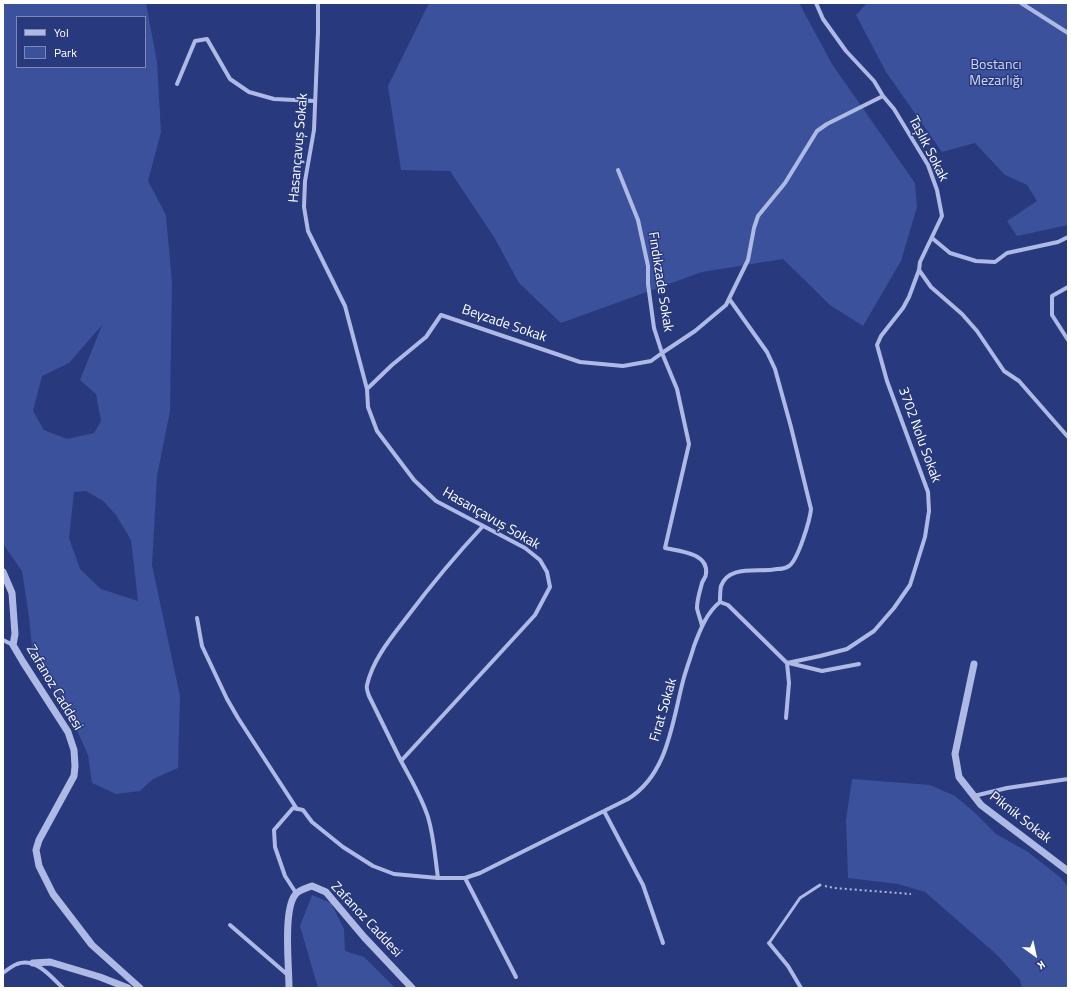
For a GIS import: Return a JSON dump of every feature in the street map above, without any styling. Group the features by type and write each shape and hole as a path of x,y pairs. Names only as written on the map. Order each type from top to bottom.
{"street":[{"name":"Hasançavuş Sokak","path":"318,3 314,130 306,181 304,207 308,231 345,306 367,389 368,407 377,431 414,480 436,501 525,548 540,560 547,572 550,587 535,615 401,762"},
{"name":"Taşlık Sokak","path":"816,3 823,18 846,51 874,81 883,96 894,109 928,165 938,190 942,216 920,262 919,270"},
{"path":"1021,3 1068,33"},
{"path":"177,84 195,41 207,39 230,80 249,92 274,99 315,101"},
{"path":"662,353 695,331 730,300 748,260 754,228 758,216 785,183 817,131 827,124 883,96"},
{"name":"Fındıkzade Sokak","path":"618,170 638,220 648,266 648,284 654,328 662,353 677,389 689,444 665,548 691,554 701,559 704,564 706,574 698,597 697,608 702,626"},
{"path":"932,238 950,253 976,261 995,262 1007,253 1058,242 1068,237"},
{"path":"919,270 931,287 962,314 977,331 1004,371 1019,381 1068,437"},
{"name":"3702 Nolu Sokak","path":"787,663 847,649 874,631 894,608 910,585 925,537 929,511 928,492 887,381 878,345 881,336 904,308 919,270"},
{"path":"1068,287 1052,296 1052,315 1068,340"},
{"path":"730,300 767,352 775,370 811,509 810,519 794,562 788,567 773,570 733,573 726,578 721,588 720,602 728,605 787,663 822,671 859,664"},
{"name":"Beyzade Sokak","path":"367,389 392,365 426,337 441,315 580,362 623,366 651,361 662,353"},
{"path":"438,878 434,842 428,816 366,687 374,666 383,649 435,580 484,526"},
{"name":"Zafanoz Caddesi","path":"3,572 12,593 15,634 13,645 68,732 74,750 74,776 38,840 36,850 38,866 53,894 92,945 140,988"},
{"name":"Fırat Sokak","path":"197,618 202,646 227,699 297,809 303,810 312,822 343,847 373,866 394,874 438,878 465,878 480,873 628,799 639,792 656,771 673,728 683,680 699,631 712,608 720,602"},
{"path":"3,640 13,645"},
{"path":"786,718 789,683 787,663"},
{"name":"Piknik Sokak","path":"974,664 955,754 959,777 980,805 1068,871"},
{"path":"973,796 1007,788 1068,779"},
{"path":"289,988 288,927 290,904 296,893 285,876 274,847 274,830 293,808 297,809"},
{"path":"604,811 643,885 663,943"},
{"path":"465,878 516,977"},
{"name":"Zafanoz Caddesi","path":"296,893 312,886 326,892 364,937 412,988"},
{"path":"230,925 289,976"},
{"path":"769,943 788,966 801,988"},
{"path":"3,973 16,964 50,962 100,977 128,988"},
{"path":"33,964 39,967 63,988"}],"lane":[{"path":"769,943 800,898 820,885"}],"path":[{"path":"820,885 834,888 911,894"}],"green space":[{"path":"3,3 146,3 157,62 161,132 148,181 166,215 172,283 170,411 157,476 152,565 180,696 178,768 153,779 140,791 116,794 92,783 88,755 65,704 33,659 29,617 22,571 3,544","holes":["102,325 80,380 96,394 101,421 94,433 67,439 44,430 33,411 42,376 69,363","86,491 103,501 116,515 131,540 138,601 101,589 80,569 69,538 74,492"]},
{"path":"429,3 799,3 832,64 915,183 917,207 901,261 863,326 830,305 783,259 702,272 561,323 519,283 494,237 450,171 401,170 388,86"},
{"name":"Bostancı Mezarlığı","path":"867,3 1068,3 1068,225 1017,236 1007,221 1037,201 1027,185 1005,175 975,143 942,152 886,72 856,15"},
{"path":"852,779 930,785 955,796 973,811 996,834 1028,852 1061,878 1068,887 1068,988 1022,988 1020,980 996,954 925,892 898,884 848,878 846,820"},
{"path":"312,895 331,903 344,929 345,951 364,957 395,988 318,988 300,926"}]}
